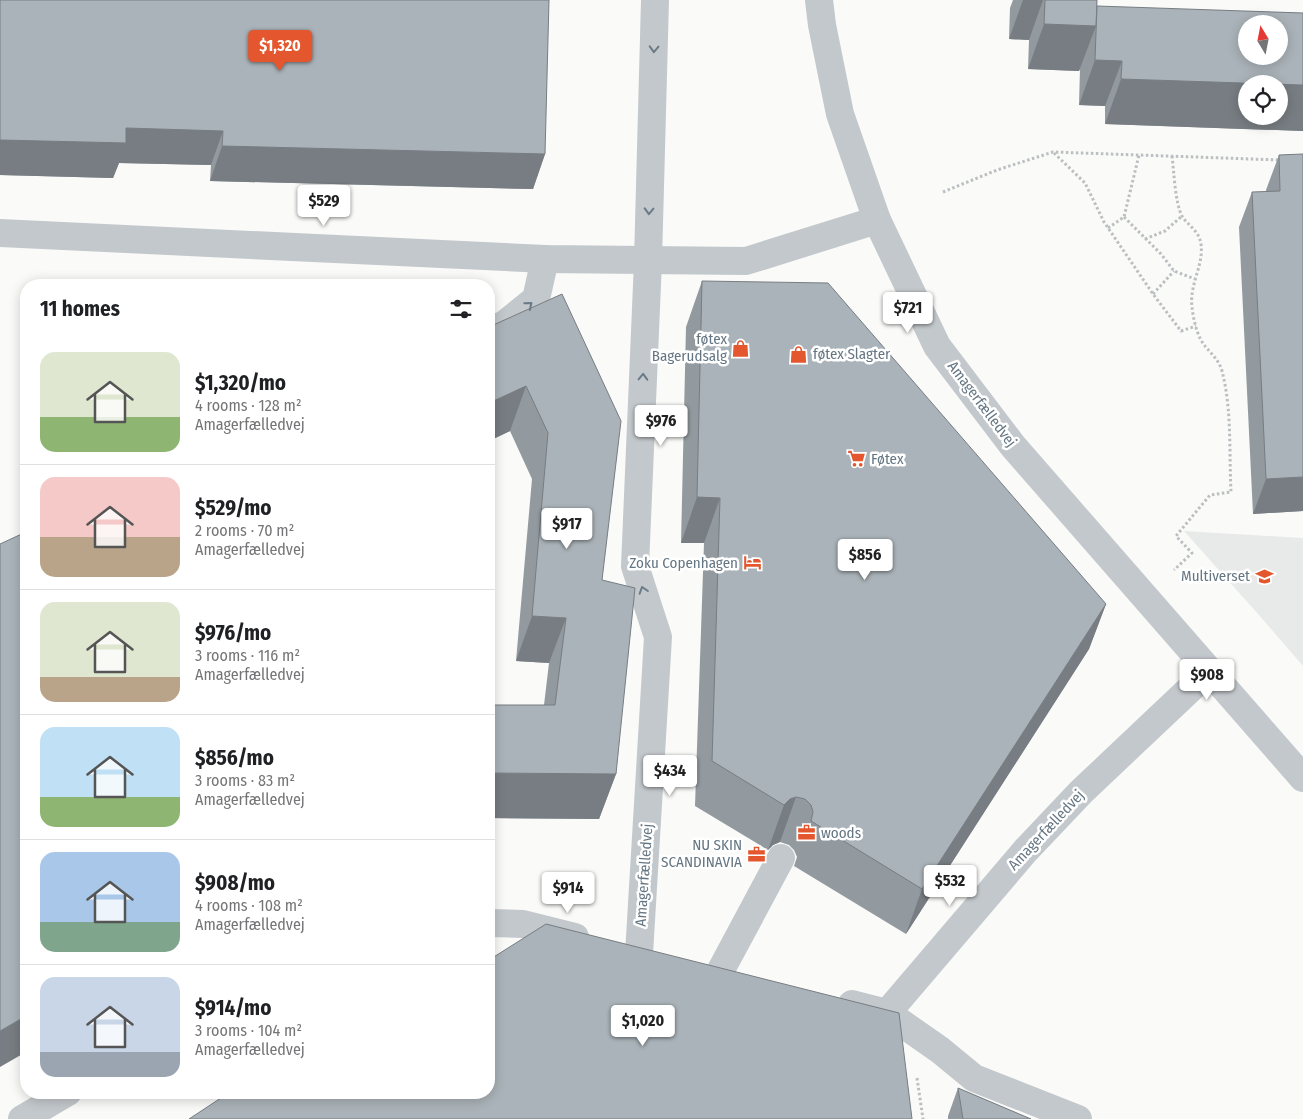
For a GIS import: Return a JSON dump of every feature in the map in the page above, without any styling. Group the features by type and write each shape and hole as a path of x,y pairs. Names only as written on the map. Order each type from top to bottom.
{"street":[{"name":"Amagerfælledvej","path":"639,954 658,637 635,566 648,261 655,0"},
{"name":"Amagerfælledvej","path":"819,0 822,25 840,114 878,220 937,346 1013,446 1303,778"},
{"path":"0,234 544,259 746,261 878,220"},
{"path":"495,328 505,324 536,299 544,259"},
{"name":"Amagerfælledvej","path":"887,1013 1026,850 1074,799 1209,671"},
{"path":"721,970 781,858"},
{"path":"495,923 523,924 639,954 666,959"},
{"path":"694,965 749,977"},
{"path":"832,999 887,1013 940,1050 974,1078 1078,1119"},
{"path":"22,1119 56,1099"}],"path":[{"path":"1053,152 1085,183 1108,228 1152,294 1180,331 1196,326"},
{"path":"943,192 997,170 1053,152 1284,160"},
{"path":"1108,228 1124,217 1139,155"},
{"path":"1172,156 1177,196 1182,216 1194,228 1201,242 1202,259 1195,279 1192,304 1201,340 1213,353 1222,369 1228,405 1231,492 1210,494 1176,536 1192,553 1174,570"},
{"path":"1145,239 1165,231 1182,216"},
{"path":"1124,217 1161,254 1174,271 1195,279"},
{"path":"1152,294 1174,271"}],"shaded area":[{"name":"Multiverset","path":"1184,531 1303,538 1303,666 1258,614"}],"building":[{"path":"0,0 549,0 545,154 222,146 223,131 126,128 126,143 0,140"},
{"path":"1045,0 1097,0 1096,26 1044,24"},
{"path":"1097,6 1303,13 1303,85 1288,85 1288,75 1238,75 1238,83 1121,79 1122,61 1095,60"},
{"path":"1303,154 1303,477 1266,479 1252,192 1280,191 1279,155"},
{"path":"702,281 828,283 1106,604 922,889 811,821 813,812 811,805 805,799 796,797 790,799 784,805 712,761 720,498 697,497"},
{"path":"562,294 621,421 602,580 635,588 616,774 495,773 495,705 555,705 566,618 532,616 548,433 526,386 495,400 495,324"},
{"path":"20,535 20,1019 0,1031 0,544"},
{"path":"546,924 899,1013 912,1119 189,1119 219,1099 495,1099 495,956"},
{"path":"958,1088 1031,1119 963,1119"}],"place":[{"name":"føtex Bagerudsalg","path":"741,348"},
{"name":"føtex Slagter","path":"799,354"},
{"name":"Føtex","path":"857,459"},
{"name":"Zoku Copenhagen","path":"752,563"},
{"name":"Multiverset","path":"1264,576"},
{"name":"woods","path":"807,833"},
{"name":"NU SKIN SCANDINAVIA","path":"756,854"}]}
